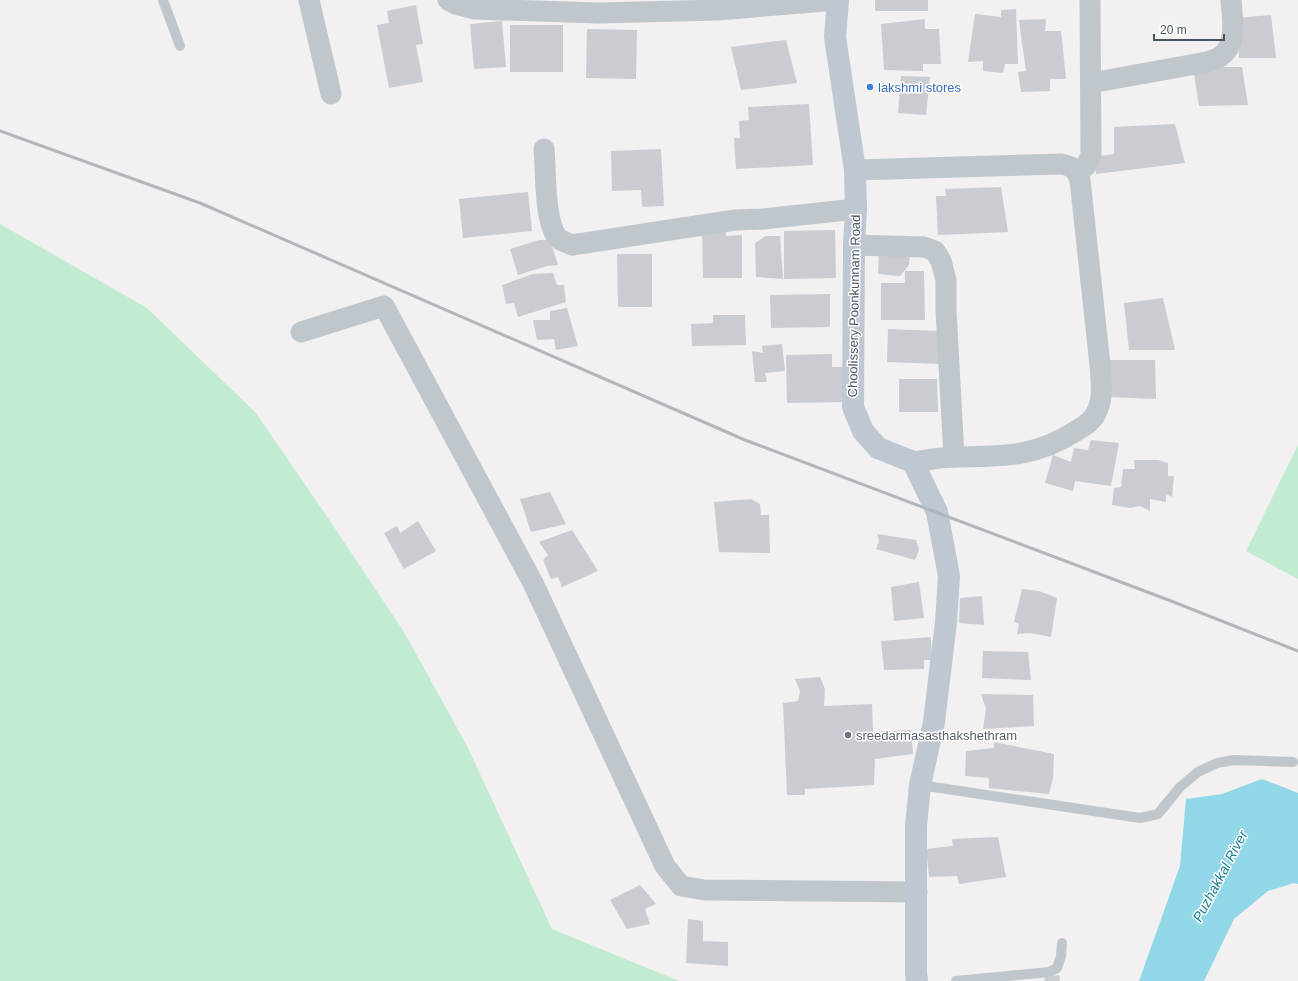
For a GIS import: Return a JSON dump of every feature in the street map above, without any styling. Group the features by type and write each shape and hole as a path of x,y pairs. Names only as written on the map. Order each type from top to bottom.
{"street":[{"path":"309,0 331,94"},
{"path":"448,0 455,4 475,9 598,13 718,10 838,0"},
{"name":"Choolissery Poonkunnam Road","path":"838,0 835,37 855,170 856,209 854,245 853,406 863,431 878,448 913,462"},
{"path":"1077,170 1085,167 1091,156 1090,0"},
{"path":"1091,84 1207,62 1221,56 1230,46 1233,28 1231,0"},
{"path":"544,149 547,203 552,228 559,239 572,245 735,220 763,219 856,209"},
{"path":"855,170 1062,164 1077,170 1080,180 1099,345 1102,392 1100,403 1096,414 1090,422 1070,435 1042,448 1015,455 992,457 954,457 913,462 937,512 949,576 946,622 934,722 920,785 916,826 917,981"},
{"path":"854,245 924,247 935,252 941,261 946,280 946,310 954,457"},
{"path":"301,332 384,306 533,583 665,866 681,886 704,890 917,892"}],"lane":[{"path":"163,0 180,46"},
{"path":"920,785 1140,818 1158,814 1180,787 1198,772 1217,763 1234,760 1293,762"},
{"path":"956,981 1049,972 1057,968 1061,956 1062,944"}],"green space":[{"path":"0,224 147,308 256,413 404,632 467,746 552,929 679,981 0,981"},
{"path":"1298,445 1298,579 1246,551"}],"water":[{"name":"Puzhakkal River","path":"1262,779 1298,793 1298,884 1294,883 1268,891 1234,919 1204,981 1139,981 1180,866 1186,799 1222,794"}],"building":[{"path":"875,0 928,0 928,11 875,11"},
{"path":"416,5 423,44 416,45 423,82 389,88 377,25 389,23 387,11"},
{"path":"1016,9 1018,64 1005,64 1003,73 983,71 983,61 968,62 975,14 1001,17 1001,10"},
{"path":"1271,15 1276,58 1239,58 1237,18"},
{"path":"925,19 925,29 939,29 941,64 923,64 923,71 884,70 881,24"},
{"path":"1046,19 1045,31 1061,31 1066,79 1050,79 1050,91 1021,92 1018,72 1026,71 1019,20"},
{"path":"502,21 506,67 474,69 470,24"},
{"path":"510,25 563,25 563,72 510,72"},
{"path":"587,29 637,30 636,79 586,78"},
{"path":"786,40 797,83 741,90 731,47"},
{"path":"1193,67 1242,67 1248,105 1199,106"},
{"path":"901,76 930,77 926,115 898,113"},
{"path":"809,104 813,165 736,169 734,138 740,138 739,121 749,120 748,107"},
{"path":"1175,124 1185,163 1096,174 1093,157 1114,154 1114,127"},
{"path":"661,149 664,206 642,207 641,190 612,191 611,151"},
{"path":"1001,187 1008,232 938,235 936,196 946,196 945,189"},
{"path":"528,192 532,231 463,238 459,199"},
{"path":"726,228 726,236 742,235 742,278 703,278 702,229"},
{"path":"835,230 836,278 784,279 784,231"},
{"path":"766,236 780,236 783,279 756,277 755,243"},
{"path":"539,240 550,240 558,265 547,266 518,275 510,249"},
{"path":"879,251 910,252 909,265 900,276 878,274"},
{"path":"617,254 652,254 652,307 618,307"},
{"path":"905,271 924,271 925,320 881,320 881,283 905,283"},
{"path":"553,273 557,285 564,285 566,302 518,317 514,303 506,304 502,285 533,274"},
{"path":"830,294 830,327 771,328 770,295"},
{"path":"1163,298 1175,350 1129,350 1124,303"},
{"path":"567,308 578,346 556,350 554,339 537,340 533,320 550,320 550,311"},
{"path":"713,315 745,315 746,345 692,346 691,324 713,323"},
{"path":"888,329 940,331 939,364 887,362"},
{"path":"782,344 785,371 765,373 767,382 755,382 752,351 763,353 762,346"},
{"path":"832,354 832,367 847,367 848,402 787,403 786,355"},
{"path":"1106,360 1155,360 1156,399 1108,397"},
{"path":"899,379 937,379 938,412 899,412"},
{"path":"1091,440 1119,443 1111,486 1075,481 1073,491 1045,483 1053,455 1071,462 1074,448 1088,450"},
{"path":"1134,460 1158,460 1168,463 1168,476 1174,476 1172,497 1166,494 1166,502 1150,499 1150,511 1140,506 1130,508 1112,505 1114,488 1121,487 1123,469 1135,469"},
{"path":"550,492 566,524 531,532 520,499"},
{"path":"751,499 760,504 761,515 769,515 770,553 719,552 714,502"},
{"path":"418,521 436,551 404,569 384,533 397,526 400,533"},
{"path":"572,530 598,571 562,587 558,577 551,579 543,560 548,555 539,542"},
{"path":"877,534 916,540 919,550 915,560 876,549 879,541"},
{"path":"919,582 924,618 894,621 891,587"},
{"path":"1022,589 1039,591 1057,598 1051,637 1030,633 1017,634 1019,624 1014,622"},
{"path":"982,596 984,625 959,623 960,598"},
{"path":"931,637 932,660 924,660 924,669 884,670 881,641"},
{"path":"983,651 1028,652 1031,680 982,678"},
{"name":"sreedarmasasthakshethram","path":"820,677 825,689 824,706 872,704 873,732 911,730 913,754 875,759 874,785 805,789 805,795 787,795 783,703 798,701 800,691 795,679"},
{"path":"981,694 1033,695 1034,726 983,729 986,709"},
{"path":"994,742 1054,754 1053,778 1049,794 989,788 989,778 965,776 966,751 994,748"},
{"path":"998,837 1006,877 959,884 957,876 929,877 926,849 953,846 952,839"},
{"path":"640,885 656,904 645,909 650,924 627,929 610,900"},
{"path":"688,919 703,921 703,941 728,942 728,966 686,963"},
{"path":"1059,975 1060,981 1045,981 1044,977"}],"railway":[{"path":"0,131 200,203 745,440 1171,601 1298,651"}],"place":[{"name":"lakshmi stores","path":"870,87"},
{"name":"sreedarmasasthakshethram","path":"848,735"}]}
